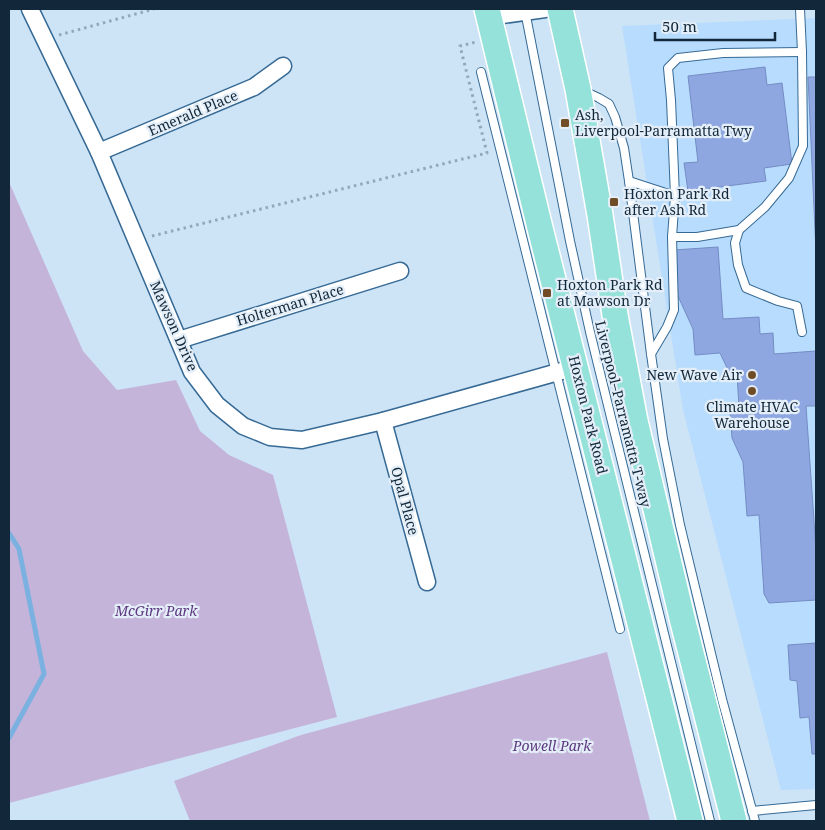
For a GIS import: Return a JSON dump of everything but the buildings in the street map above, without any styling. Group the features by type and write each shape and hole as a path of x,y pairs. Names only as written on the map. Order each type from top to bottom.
{"main road":[{"path":"560,9 578,89 615,315 635,421 683,622 743,816"},
{"name":"Hoxton Park Road","path":"488,13 540,228 566,370 690,821"}],"street":[{"name":"Mawson Drive","path":"30,9 99,152 192,372 217,405 243,426 270,437 302,440 383,421 566,370"},
{"path":"488,13 544,9"},
{"name":"Emerald Place","path":"99,152 254,87 283,66"},
{"name":"Holterman Place","path":"180,340 400,271"},
{"name":"Opal Place","path":"383,421 427,582"}],"lane":[{"path":"672,237 698,237 738,230 765,206 789,178 803,146 800,9"},
{"name":"Liverpool–Parramatta T-way","path":"525,10 588,323 710,821"},
{"path":"651,354 674,310 672,237 675,196 668,68 678,58 723,53 802,52"},
{"path":"481,72 566,370 620,629"},
{"path":"578,89 608,104 615,116 624,148 663,439 680,525 722,699 743,816"},
{"path":"629,181 675,196"},
{"path":"738,230 735,243 738,265 746,288 778,301 797,306 802,332"},
{"path":"743,816 816,804"},
{"path":"743,816 755,821"}],"path":[{"path":"44,39 154,9"},
{"path":"137,240 487,153 460,46 474,43"}],"shaded area":[{"path":"816,18 816,789 781,790 683,410 622,26"}],"green space":[{"name":"McGirr Park","path":"9,182 83,351 117,390 176,380 200,431 229,455 273,475 337,717 9,803"},
{"name":"Powell Park","path":"607,652 650,821 190,821 174,781 301,735"}],"waterway":[{"path":"9,533 19,549 44,674 9,738"}],"place":[{"name":"Ash, Liverpool-Parramatta Twy","path":"565,123"},
{"name":"Hoxton Park Rd after Ash Rd","path":"614,202"},
{"name":"Hoxton Park Rd at Mawson Dr","path":"547,293"},
{"name":"New Wave Air","path":"752,375"},
{"name":"Climate HVAC Warehouse","path":"752,391"}]}
